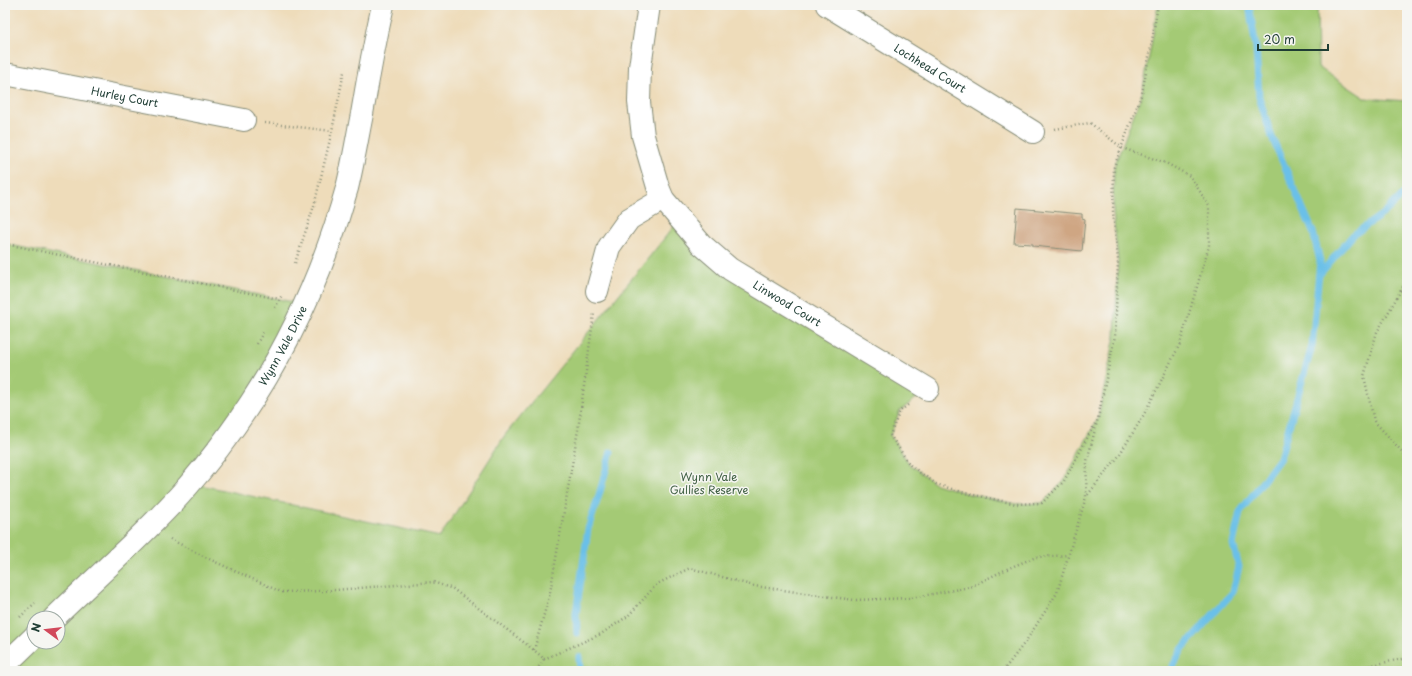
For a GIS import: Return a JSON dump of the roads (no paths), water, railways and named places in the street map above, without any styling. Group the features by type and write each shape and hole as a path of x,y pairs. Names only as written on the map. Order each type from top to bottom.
{"street":[{"name":"Wynn Vale Drive","path":"62,610 175,500 236,425 271,371 305,305 326,254 347,186 382,5"},
{"name":"Linwood Court","path":"649,5 640,67 639,102 643,136 663,199 701,244 730,269 928,389"},
{"name":"Lochhead Court","path":"827,5 1033,132"},
{"name":"Hurley Court","path":"5,74 244,120"},
{"path":"597,291 609,247 613,241 629,219 663,199"},
{"path":"5,665 26,645"}],"waterway":[{"path":"1170,671 1183,648 1233,592 1239,567 1233,544 1240,512 1280,458 1312,346 1320,261 1313,232 1271,135 1259,97 1256,48 1249,5"},
{"path":"1319,275 1353,235 1384,213 1407,191"},
{"path":"577,633 576,614 588,529 611,452"},
{"path":"579,657 580,671"}],"park label":[{"name":"Wynn Vale Gullies Reserve","path":"709,483"}]}
